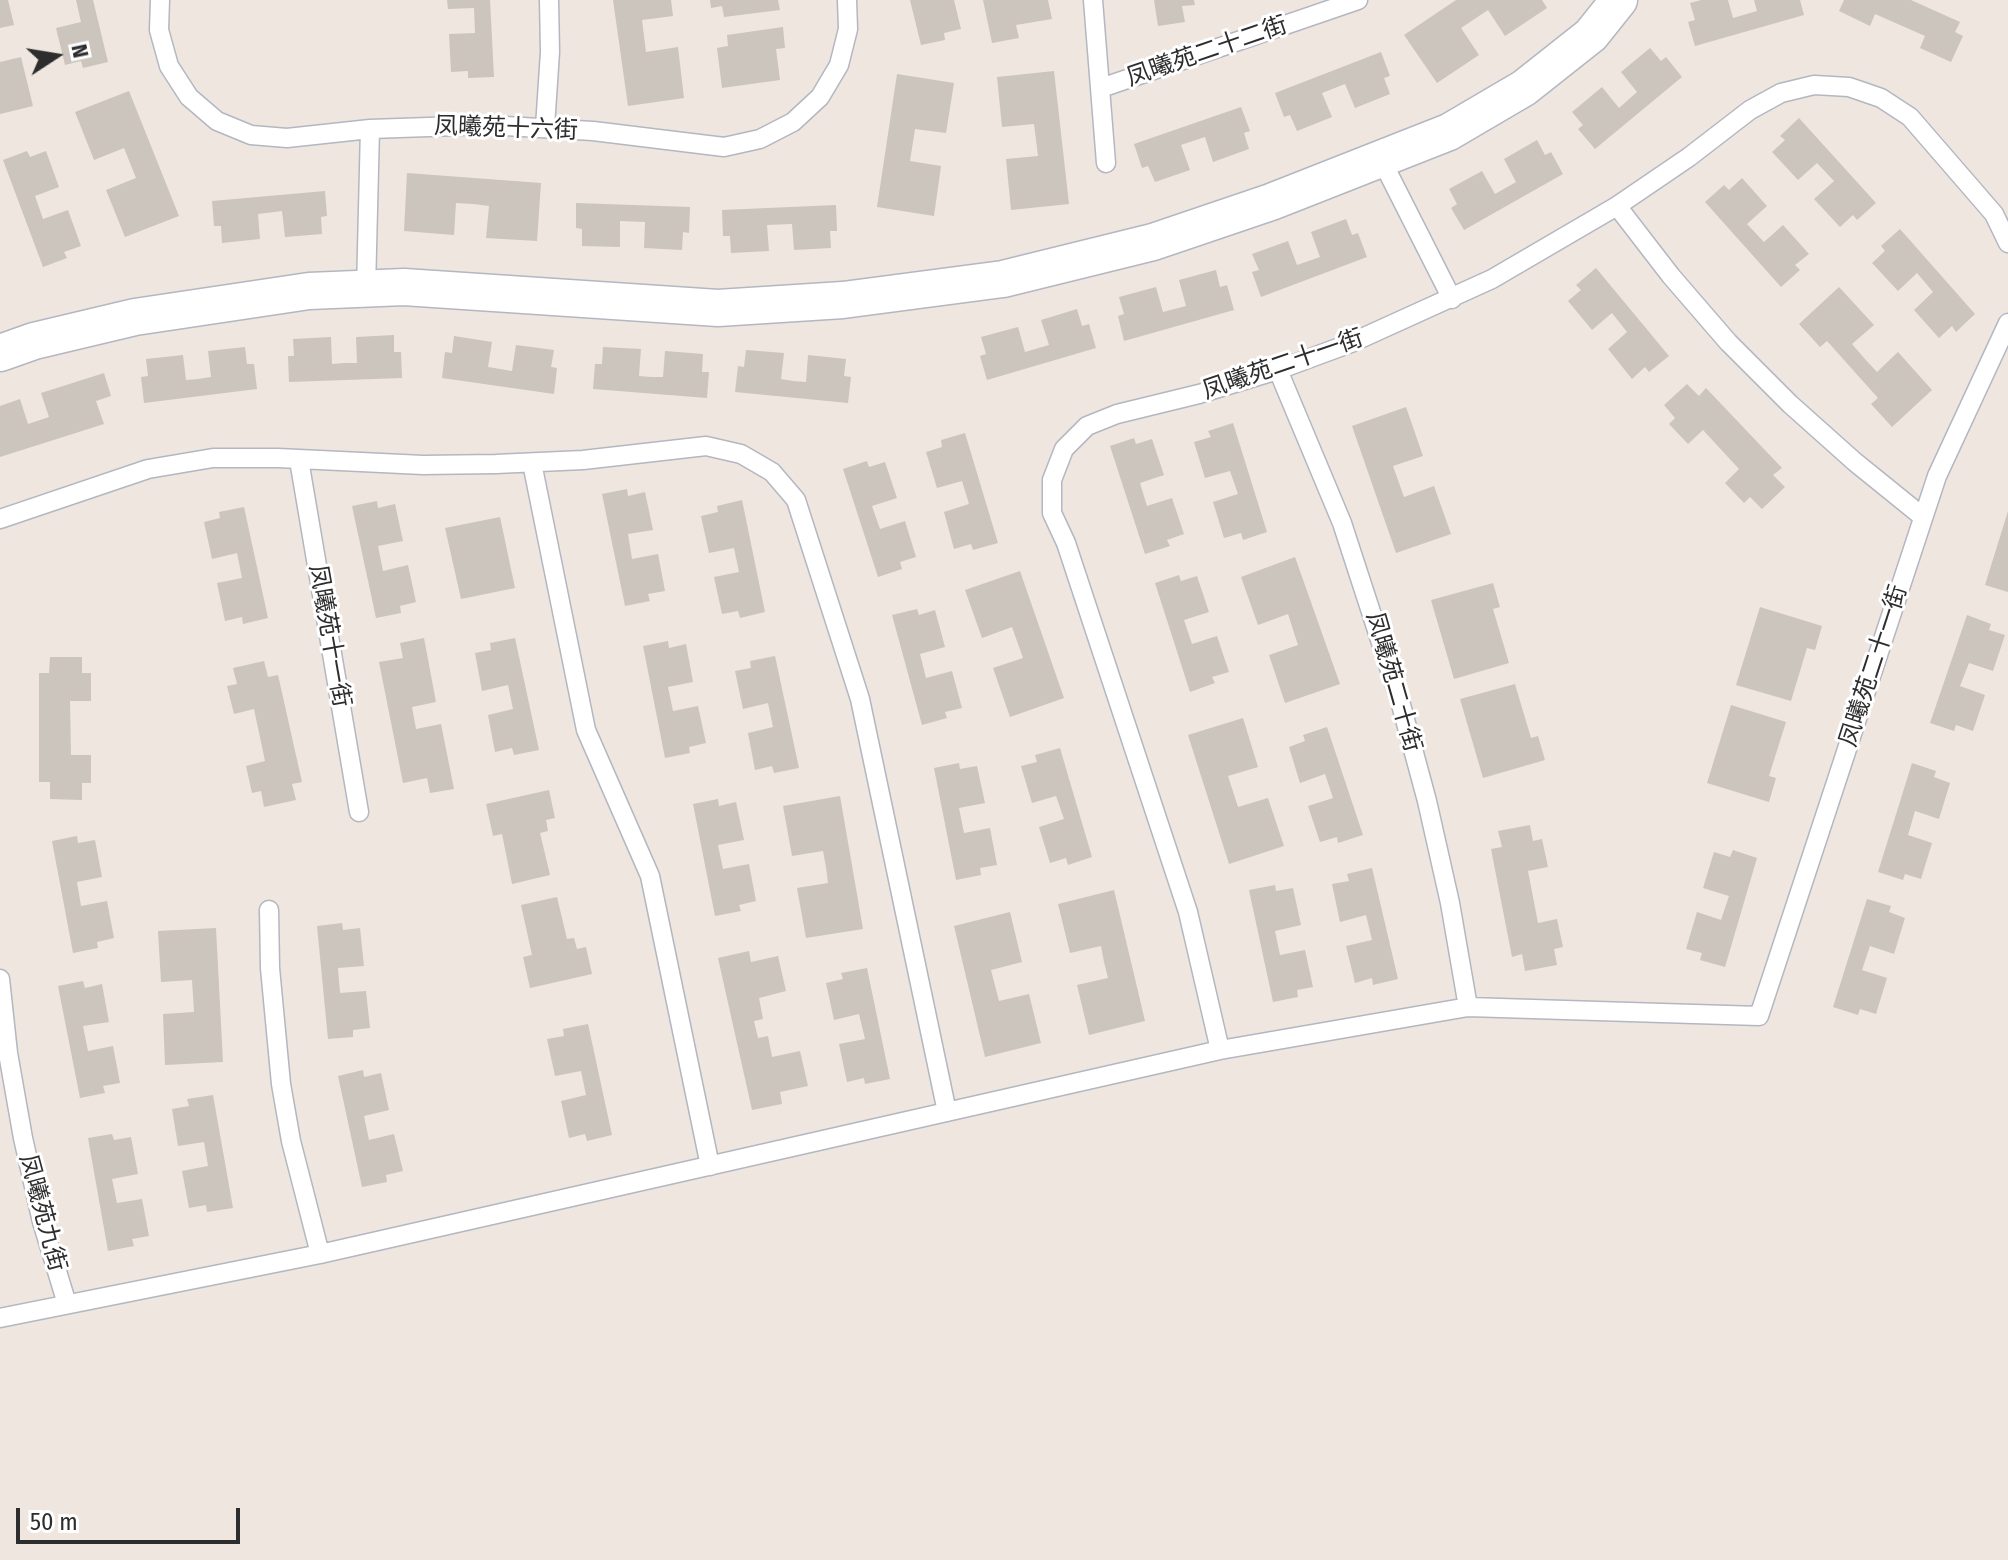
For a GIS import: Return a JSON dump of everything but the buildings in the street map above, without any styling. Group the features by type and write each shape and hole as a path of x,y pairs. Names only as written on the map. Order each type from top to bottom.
{"street":[{"path":"0,353 34,341 135,317 309,291 404,287 718,308 858,299 1003,279 1153,242 1271,202 1449,132 1524,88 1591,35 1619,0"}],"lane":[{"name":"凤曦苑十六街","path":"160,0 159,30 169,66 189,97 217,121 251,135 287,138 370,129 487,125 545,127 724,147 760,139 793,122 820,97 839,65 848,29 847,0"},
{"path":"545,127 550,52 549,0"},
{"path":"1093,0 1106,163"},
{"name":"凤曦苑二十二街","path":"1101,88 1347,2"},
{"name":"凤曦苑二十一街","path":"1220,1050 1188,912 1066,543 1052,513 1052,480 1064,449 1087,426 1117,414 1278,370 1351,343 1452,299 1560,242 1617,206 1689,157 1750,110 1781,93 1814,85 1849,87 1881,98 1910,117 1994,214 2008,243"},
{"path":"366,289 370,129"},
{"path":"1381,159 1452,299"},
{"path":"1617,206 1671,276 1728,342 1790,404 1923,517"},
{"name":"凤曦苑二十一街","path":"1468,1007 1759,1016 1937,476 2008,323"},
{"name":"凤曦苑二十街","path":"1278,370 1342,523 1400,701 1447,889 1468,1007"},
{"path":"0,519 148,469 213,458 423,465 532,463 706,446 741,454 772,472 796,500 860,699 947,1112"},
{"name":"凤曦苑十一街","path":"299,460 359,812"},
{"path":"532,463 586,730 650,876 710,1166"},
{"path":"269,910 272,997 281,1084 291,1141 320,1254"},
{"name":"凤曦苑九街","path":"0,979 8,1053 23,1138 42,1222 67,1304"},
{"path":"0,1318 320,1254 1220,1050 1468,1007"}]}
